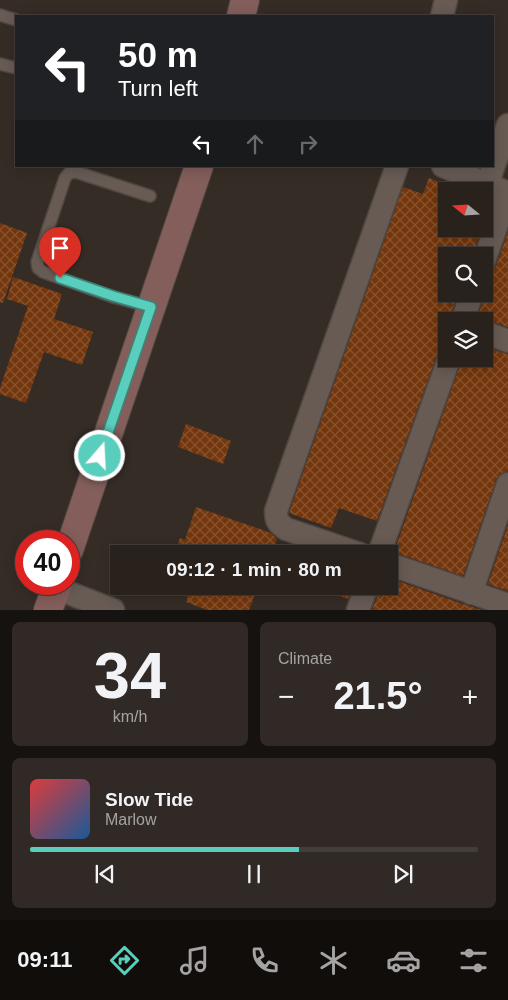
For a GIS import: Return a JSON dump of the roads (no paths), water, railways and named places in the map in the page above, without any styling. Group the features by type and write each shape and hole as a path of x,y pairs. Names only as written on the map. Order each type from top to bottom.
{"street":[{"path":"241,15 245,0"},
{"path":"442,15 446,0"},
{"path":"494,165 508,125"},
{"path":"76,530 199,167"},
{"path":"333,545 286,529 276,518 276,512 397,167"},
{"path":"445,167 480,182"},
{"path":"488,182 493,167"},
{"path":"489,247 508,193 493,187"},
{"path":"493,335 508,341"},
{"path":"381,545 446,367"},
{"path":"471,593 508,484"},
{"path":"398,567 508,605"},
{"path":"58,595 113,610"},
{"path":"358,610 364,595"}],"lane":[{"path":"0,15 15,20"},
{"path":"0,64 15,68"},
{"path":"150,196 76,172 69,173 65,178 37,262 38,268 43,272 151,307"}]}
